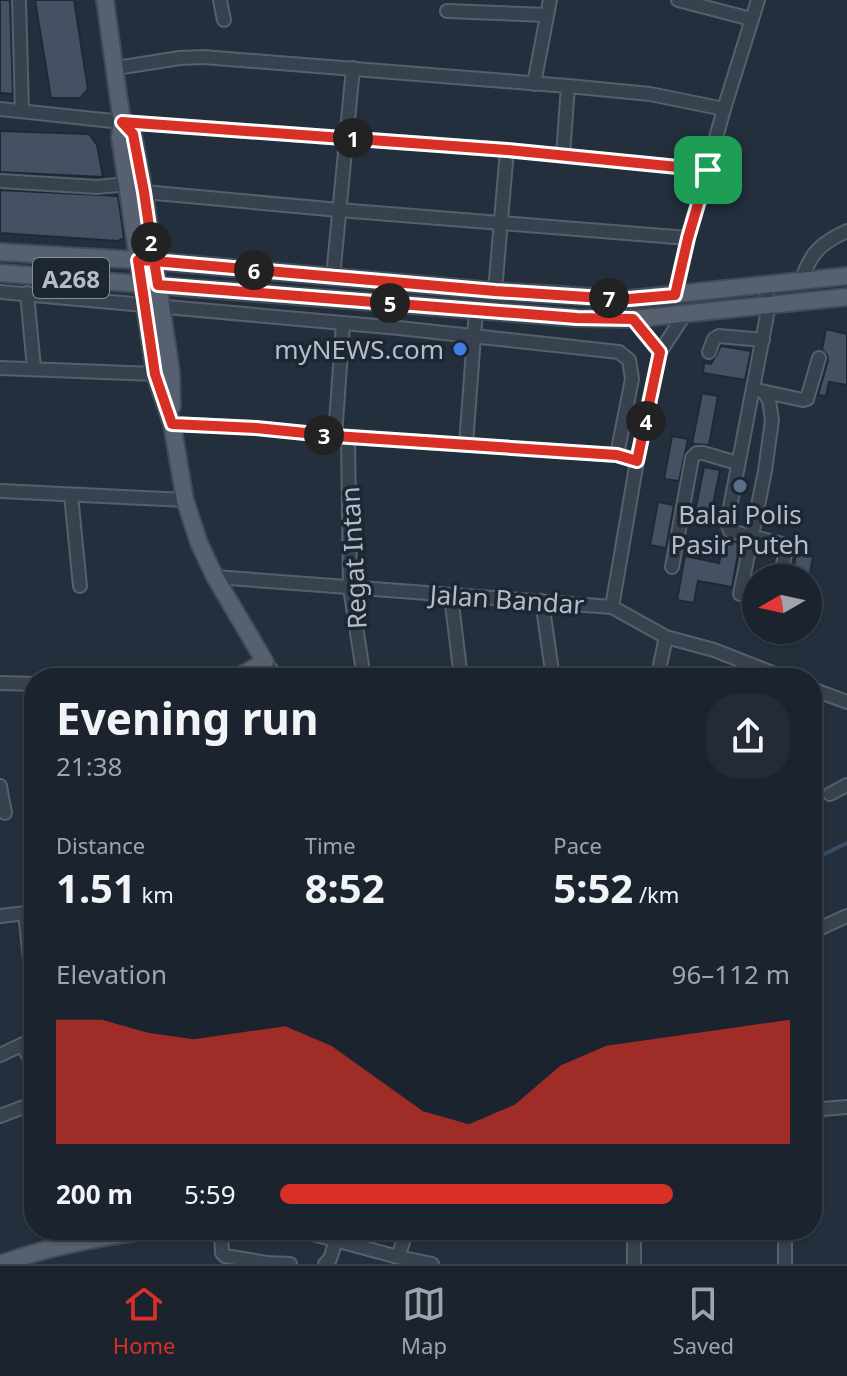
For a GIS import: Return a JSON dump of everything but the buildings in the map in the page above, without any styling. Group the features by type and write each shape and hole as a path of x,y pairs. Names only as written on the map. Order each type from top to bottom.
{"main road":[{"path":"105,0 116,68 122,122 120,137 127,184 146,261"},
{"path":"122,122 133,134 144,192 149,284 171,372 172,424 185,500 199,543 215,577 265,662 254,668"},
{"name":"A268","path":"0,252 629,299 847,276"},
{"name":"A268","path":"0,273 577,318 633,319 847,297"},
{"path":"153,305 155,374 172,424"},
{"path":"1,1264 31,1253 91,1240"}],"street":[{"path":"19,0 22,111"},
{"path":"220,0 224,20"},
{"path":"534,84 550,0"},
{"path":"678,0 751,19"},
{"path":"675,295 724,109 758,0"},
{"path":"447,11 547,15"},
{"path":"116,68 194,57 650,94 724,109"},
{"path":"333,277 353,68"},
{"path":"563,155 568,86"},
{"path":"0,109 122,122 507,150 708,170"},
{"path":"495,291 507,150"},
{"path":"0,181 97,187 127,184"},
{"path":"144,192 688,238"},
{"path":"801,281 809,258 830,240 847,231"},
{"path":"765,286 769,305 759,391 737,463 727,523 730,531 782,544 785,549 783,564"},
{"path":"0,292 619,352 629,360 632,379 617,455"},
{"path":"27,293 34,368"},
{"path":"466,444 476,310"},
{"path":"612,607 637,461 660,352 685,314"},
{"path":"633,319 660,352"},
{"name":"Regat Intan","path":"343,324 342,437 350,588 362,668"},
{"path":"709,352 714,339 719,336 763,340"},
{"path":"759,391 807,399 819,358"},
{"path":"0,368 155,374"},
{"path":"740,594 772,420 769,400 759,391"},
{"path":"172,424 617,455 637,461"},
{"path":"672,567 692,458 697,453 703,453 737,463"},
{"path":"0,491 185,500"},
{"path":"71,495 80,586"},
{"name":"Jalan Bandar","path":"215,577 612,607 666,637 714,650 758,668"},
{"path":"451,596 460,668"},
{"path":"542,601 552,668"},
{"path":"660,668 666,637"},
{"path":"265,662 270,668"},
{"path":"0,683 24,684"},
{"path":"822,693 847,702"},
{"path":"830,794 847,785"},
{"path":"0,786 5,813"},
{"path":"0,916 24,914"},
{"path":"822,927 847,916"},
{"path":"0,1055 24,1044"},
{"path":"822,1106 847,1107"},
{"path":"0,1116 24,1107"},
{"path":"221,1240 225,1256 267,1264 290,1264"},
{"path":"325,1264 330,1259 336,1240 432,1264"},
{"path":"398,1257 404,1240"},
{"path":"634,1240 634,1264"},
{"path":"785,1240 785,1264"}],"waterway":[{"path":"822,855 847,843"}],"place":[{"name":"myNEWS.com","path":"460,349"},
{"name":"Balai Polis Pasir Puteh","path":"740,486"}],"route":[{"path":"708,170 507,150 122,122 133,134 144,192 154,261 138,260 155,374 172,424 617,455 637,461 660,352 633,319 577,318 158,285 154,261 495,291 629,299 675,295 708,170"}]}
